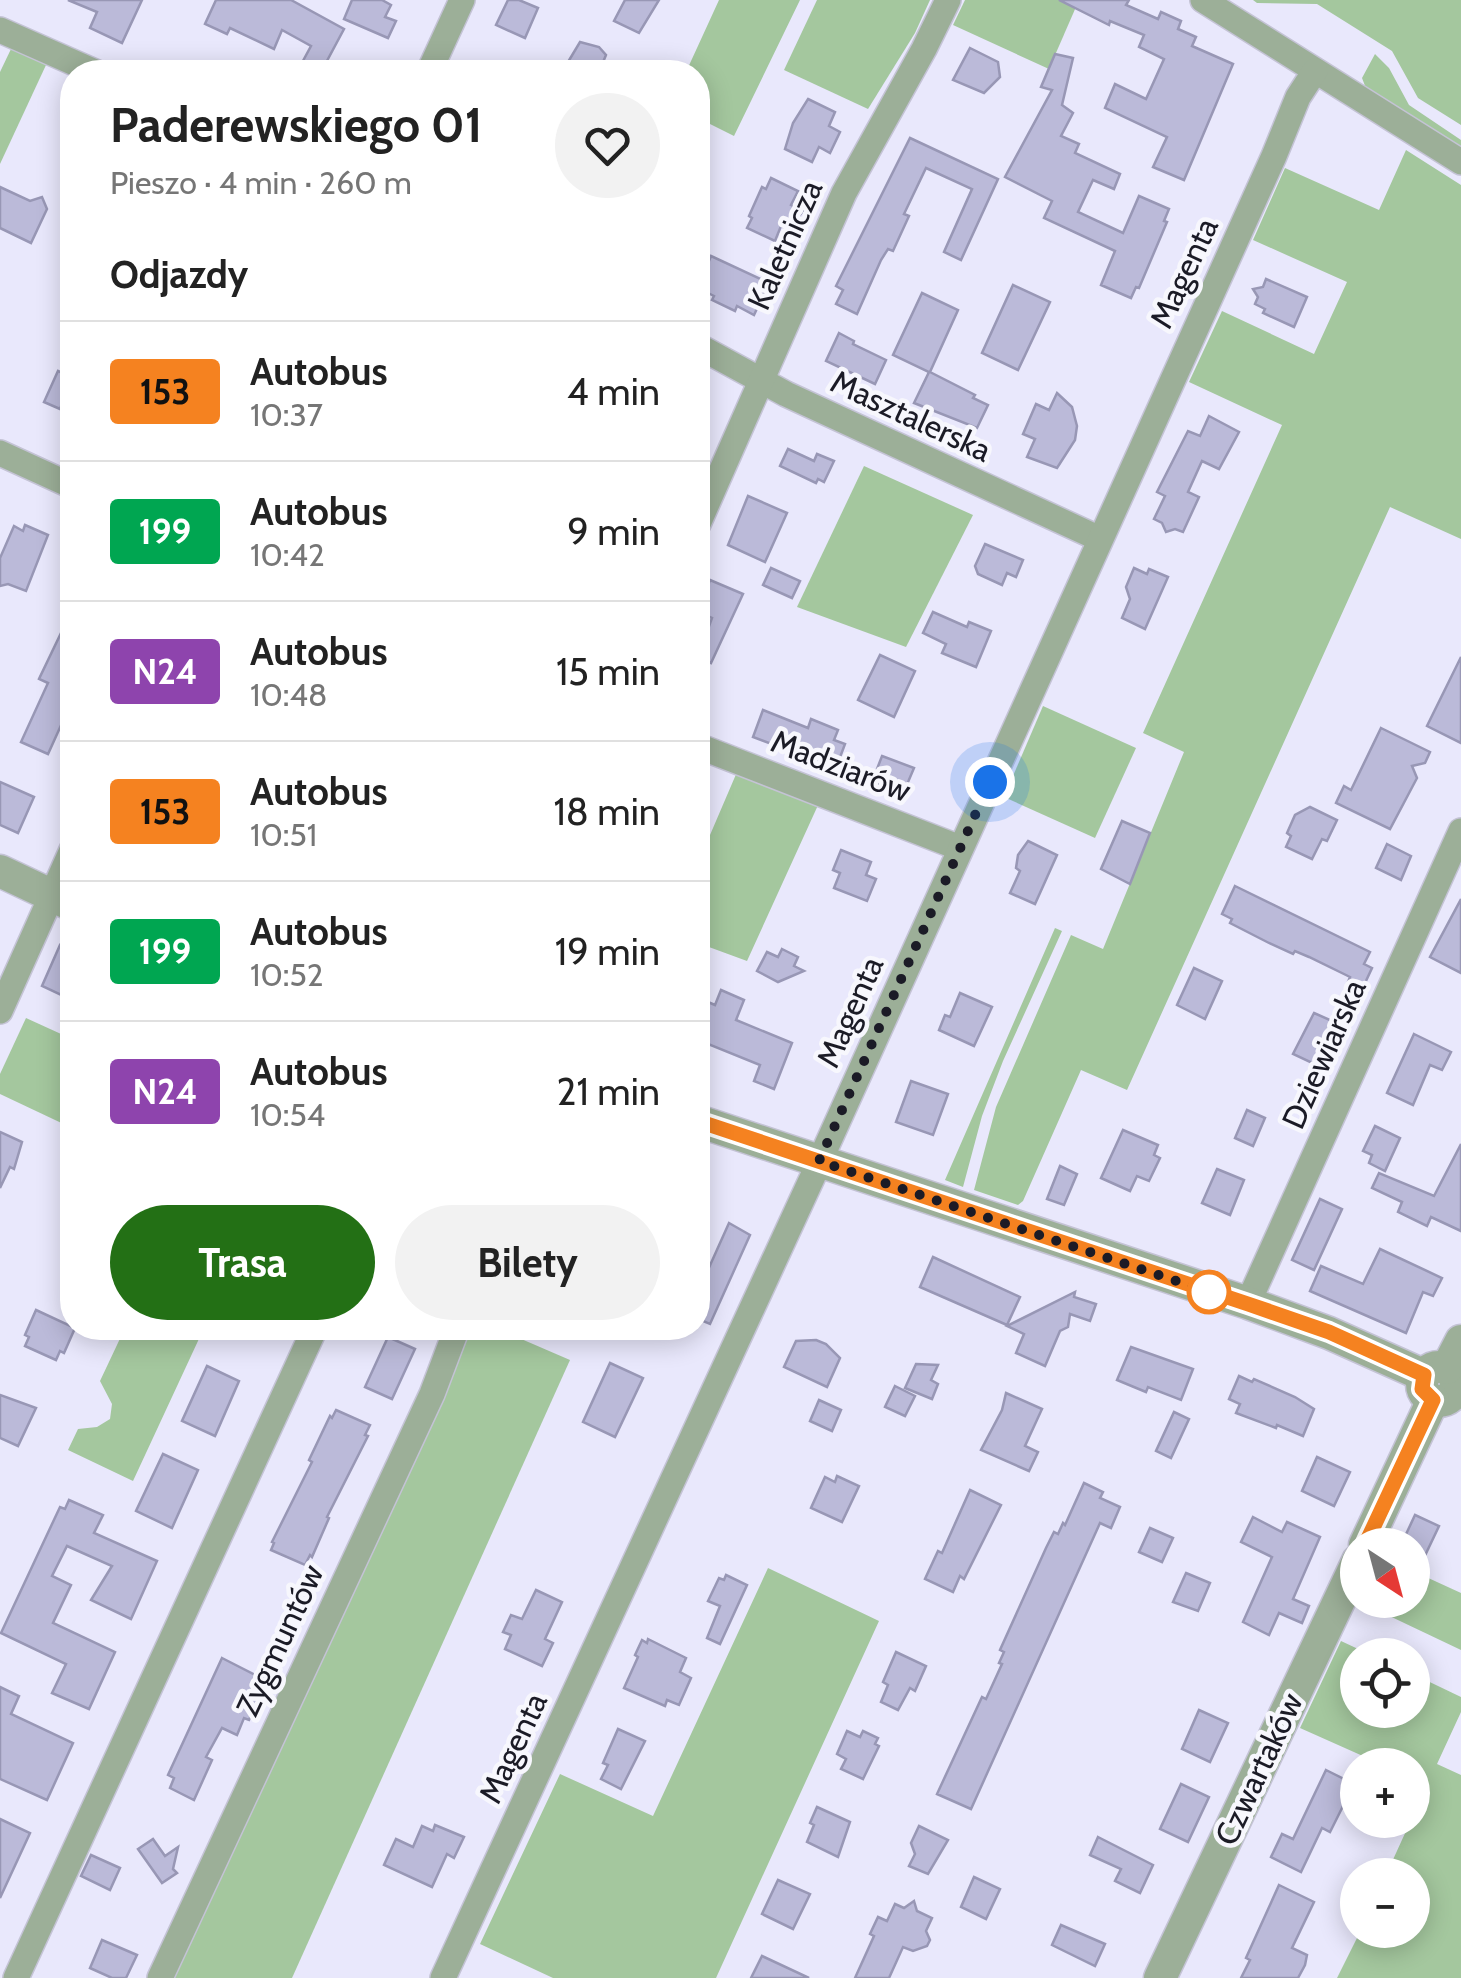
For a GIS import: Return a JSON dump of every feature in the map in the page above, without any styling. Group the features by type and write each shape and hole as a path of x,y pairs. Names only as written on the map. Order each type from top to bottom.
{"street":[{"path":"434,60 462,0"},
{"name":"Kaletnicza","path":"710,497 844,192 948,0"},
{"path":"1204,0 1461,162"},
{"path":"0,30 68,60"},
{"name":"Magenta","path":"443,1978 819,1161 1298,97 1315,71"},
{"name":"Masztalerska","path":"710,353 761,382 1100,539"},
{"path":"0,453 60,480"},
{"name":"Madziarów","path":"710,751 960,848"},
{"name":"Dziewiarska","path":"1248,1304 1461,831"},
{"path":"0,871 60,900"},
{"path":"0,1011 60,905"},
{"path":"710,1125 1248,1304 1447,1376 1373,1528"},
{"path":"16,1978 309,1340"},
{"name":"Zygmuntów","path":"160,1978 432,1394 453,1340"},
{"name":"Czwartaków","path":"1160,1978 1340,1599"}],"green space":[{"path":"719,0 800,0 734,136 710,124 710,60 692,60"},
{"path":"817,0 930,0 915,33 868,109 784,70"},
{"path":"965,0 1079,0 1049,69 953,25"},
{"path":"1253,0 1461,0 1461,125 1418,98 1392,51 1317,4"},
{"path":"11,49 46,65 0,164 0,72"},
{"path":"1375,54 1389,68 1409,105 1461,140 1461,150 1367,91 1362,78"},
{"path":"1406,150 1461,185 1461,539 1390,507 1127,1090 1081,1070 1023,1201 1018,1205 974,1190 996,1107 1071,935 1103,949 1184,752 1143,733 1282,425 1189,382 1222,311 1314,354 1347,282 1253,240 1285,168 1379,210"},
{"path":"864,466 973,515 906,647 797,607"},
{"path":"1043,706 1136,748 1095,838 1004,797"},
{"path":"737,772 819,803 747,961 710,947 710,835"},
{"path":"1055,928 1062,931 1003,1061 982,1116 963,1187 945,1180"},
{"path":"26,1018 60,1034 60,1122 0,1094 0,1074"},
{"path":"119,1340 198,1340 133,1481 68,1450 78,1429 97,1427 110,1419 112,1404 100,1381"},
{"path":"460,1340 524,1340 570,1360 292,1978 172,1978"},
{"path":"768,1568 879,1621 716,1978 553,1978 480,1944 560,1774 653,1816"},
{"path":"1430,1579 1461,1593 1461,1650 1394,1618 1430,1618"},
{"path":"1340,1643 1340,1728 1430,1728 1430,1682 1461,1697 1461,1712 1437,1764 1461,1775 1461,1978 1337,1978 1352,1948 1430,1948 1430,1858 1394,1858 1403,1838 1430,1838 1430,1748 1345,1748 1300,1728"}],"building":[{"path":"68,0 142,0 122,43 90,28 97,12"},
{"path":"216,0 291,0 344,29 327,60 303,60 311,46 282,30 274,49 230,28 227,34 205,24"},
{"path":"352,0 382,0 391,5 385,17 396,21 388,38 344,19"},
{"path":"508,0 538,8 525,38 496,25"},
{"path":"625,0 659,0 639,33 614,21"},
{"path":"1059,0 1129,0 1126,5 1158,19 1161,12 1181,21 1178,29 1196,37 1192,46 1233,64 1184,180 1153,167 1167,137 1105,108 1115,84 1146,99 1164,59 1139,47 1144,35 1110,21 1109,25"},
{"path":"580,42 599,47 606,55 604,60 569,60"},
{"path":"970,48 998,62 1000,77 984,93 953,80"},
{"path":"1055,54 1073,58 1062,105 1073,113 1061,136 1079,144 1075,153 1120,174 1114,189 1093,180 1078,212 1123,233 1139,196 1169,209 1139,288 1131,298 1101,285 1115,251 1044,218 1052,201 1005,177 1052,90 1041,87"},
{"path":"808,99 835,112 829,126 840,132 830,153 819,147 812,162 785,149 793,123"},
{"path":"910,138 998,179 961,260 944,252 972,189 926,168 904,214 909,216 893,251 888,249 881,260 857,314 836,304 843,290 836,286"},
{"path":"771,178 798,191 791,205 803,211 789,230 781,226 775,241 747,228 762,187 766,189"},
{"path":"0,187 30,201 42,197 47,209 31,243 0,228"},
{"path":"710,258 769,283 754,315 712,300"},
{"path":"1266,279 1307,297 1294,327 1263,313 1265,309 1255,304 1258,297 1253,289 1263,287"},
{"path":"1013,285 1050,302 1018,370 982,353"},
{"path":"922,293 958,310 930,372 988,405 977,428 914,403 929,372 893,355"},
{"path":"839,333 886,360 875,384 826,361"},
{"path":"58,371 60,372 60,409 44,402"},
{"path":"1057,393 1072,407 1077,426 1075,440 1057,468 1027,457 1035,439 1023,434 1036,404 1049,410"},
{"path":"1209,416 1239,432 1219,469 1202,461 1188,492 1199,497 1183,532 1166,532 1162,523 1154,519 1165,496 1157,492 1188,431 1200,436"},
{"path":"788,449 814,461 817,454 834,461 824,482 818,479 816,483 780,466"},
{"path":"748,496 787,513 765,562 728,545"},
{"path":"25,525 48,535 26,591 8,584 0,586 0,558 14,526 23,531"},
{"path":"985,544 1023,560 1016,577 1007,573 1002,585 978,574 975,566"},
{"path":"771,568 800,581 792,598 763,585"},
{"path":"1134,568 1168,577 1145,629 1122,618 1130,599 1126,587"},
{"path":"710,580 743,594 711,663 710,624"},
{"path":"933,612 967,627 969,622 991,631 976,667 942,653 946,644 923,633"},
{"path":"60,635 60,728 48,754 21,742 48,683 39,679"},
{"path":"880,655 915,671 894,717 858,700"},
{"path":"1461,657 1461,743 1427,726"},
{"path":"763,710 808,728 811,719 838,730 834,740 845,744 836,768 753,737"},
{"path":"1381,728 1430,752 1425,763 1412,766 1417,778 1390,829 1336,803 1344,786 1351,790"},
{"path":"882,756 914,768 903,794 872,782"},
{"path":"0,782 34,797 18,833 0,825"},
{"path":"1310,807 1337,820 1312,859 1286,847 1295,815"},
{"path":"1122,821 1150,833 1130,884 1101,869"},
{"path":"1028,841 1057,855 1035,904 1010,893 1020,871 1016,868 1018,855"},
{"path":"1387,844 1411,856 1401,880 1376,868"},
{"path":"841,850 871,862 866,875 876,879 867,901 834,888 840,873 833,870"},
{"path":"1235,886 1370,952 1364,964 1372,968 1351,1013 1338,1007 1350,977 1230,923 1232,919 1222,914"},
{"path":"1461,899 1461,973 1430,957"},
{"path":"60,945 60,994 42,986"},
{"path":"782,949 798,957 794,966 804,971 778,982 757,971 767,952 778,957"},
{"path":"1194,968 1222,981 1205,1019 1177,1005"},
{"path":"721,990 744,1000 736,1020 792,1043 774,1089 754,1081 760,1065 710,1045 710,1003 715,1005"},
{"path":"960,993 992,1007 974,1046 939,1030 945,1015 950,1017"},
{"path":"1314,1013 1339,1024 1323,1068 1293,1054"},
{"path":"1414,1034 1451,1052 1442,1070 1430,1065 1413,1105 1387,1093"},
{"path":"911,1081 948,1094 933,1135 896,1122"},
{"path":"1247,1110 1265,1118 1253,1146 1235,1138"},
{"path":"1375,1126 1400,1138 1385,1171 1369,1163 1372,1155 1363,1151"},
{"path":"1123,1130 1158,1145 1154,1155 1160,1158 1149,1181 1137,1176 1130,1191 1101,1178"},
{"path":"0,1132 22,1142 14,1169 10,1167 0,1188"},
{"path":"1461,1144 1461,1231 1431,1217 1427,1226 1398,1212 1402,1202 1372,1188 1379,1173 1434,1196"},
{"path":"1060,1166 1077,1174 1064,1205 1047,1199"},
{"path":"1217,1169 1244,1180 1230,1215 1202,1203"},
{"path":"1320,1199 1342,1209 1314,1270 1292,1260"},
{"path":"729,1223 750,1235 710,1324 710,1265"},
{"path":"1380,1249 1442,1278 1433,1296 1423,1292 1406,1333 1310,1291 1321,1266 1363,1284"},
{"path":"933,1257 1020,1297 1007,1325 920,1287"},
{"path":"1075,1292 1074,1297 1096,1304 1090,1321 1070,1314 1068,1327 1060,1331 1045,1366 1016,1353 1024,1334 1007,1326"},
{"path":"36,1310 60,1321 60,1340 70,1340 56,1360 25,1346 29,1337 25,1335"},
{"path":"387,1340 415,1349 392,1399 365,1387"},
{"path":"816,1340 840,1358 827,1387 784,1367 796,1341"},
{"path":"1131,1347 1193,1369 1181,1400 1117,1380"},
{"path":"610,1363 643,1378 615,1437 583,1422"},
{"path":"916,1364 938,1365 931,1380 938,1384 932,1399 905,1388"},
{"path":"207,1366 239,1381 215,1436 182,1421"},
{"path":"1239,1376 1295,1397 1314,1409 1303,1436 1236,1413 1240,1404 1229,1399"},
{"path":"895,1386 915,1396 905,1416 885,1407"},
{"path":"1006,1393 1042,1409 1025,1446 1038,1452 1029,1471 981,1450 1002,1410"},
{"path":"0,1395 36,1408 18,1446 0,1438"},
{"path":"819,1400 841,1410 832,1431 810,1421"},
{"path":"336,1410 370,1425 365,1435 368,1436 305,1565 271,1550 272,1542"},
{"path":"1174,1412 1189,1419 1171,1458 1156,1451"},
{"path":"163,1454 198,1470 172,1528 136,1511"},
{"path":"1317,1457 1350,1472 1334,1506 1302,1491"},
{"path":"837,1476 859,1486 842,1522 811,1508 825,1477 835,1482"},
{"path":"1084,1483 1103,1492 1100,1498 1120,1507 1111,1528 1100,1523 971,1809 937,1794 982,1697 986,1699 1002,1664 999,1663 1004,1652 1000,1650 1046,1548 1054,1532 1058,1534 1065,1525"},
{"path":"970,1490 1001,1505 964,1579 960,1576 953,1592 925,1579 938,1551 942,1553"},
{"path":"69,1500 103,1515 94,1533 157,1561 131,1619 91,1600 112,1566 67,1546 52,1576 71,1585 53,1623 115,1652 89,1709 52,1693 66,1664 1,1633 60,1507 65,1509"},
{"path":"1415,1515 1439,1526 1430,1545 1430,1528 1409,1528"},
{"path":"1253,1517 1282,1532 1287,1522 1320,1537 1293,1599 1309,1606 1302,1623 1279,1613 1269,1635 1243,1622 1272,1557 1241,1542"},
{"path":"1150,1528 1173,1538 1162,1562 1139,1552"},
{"path":"1186,1573 1210,1583 1198,1611 1173,1602"},
{"path":"726,1575 747,1585 720,1644 707,1638 720,1606 708,1601 719,1578 724,1580"},
{"path":"536,1590 562,1602 545,1639 553,1643 542,1666 505,1649 511,1635 503,1632 511,1615 522,1619"},
{"path":"648,1639 686,1658 680,1672 691,1678 679,1705 667,1700 665,1706 624,1688 642,1640 647,1643"},
{"path":"896,1652 926,1666 915,1691 910,1688 898,1710 881,1702 888,1685 883,1682"},
{"path":"222,1658 263,1679 249,1720 244,1718 237,1735 222,1728 206,1757 212,1760 194,1800 170,1788 174,1778 168,1775"},
{"path":"0,1687 19,1696 11,1714 73,1743 47,1800 0,1779"},
{"path":"1199,1710 1228,1723 1210,1762 1182,1749"},
{"path":"618,1729 645,1741 621,1789 601,1779 608,1765 603,1763"},
{"path":"847,1731 860,1737 863,1731 878,1738 875,1744 879,1746 863,1779 841,1769 846,1759 837,1754"},
{"path":"1326,1770 1340,1777 1340,1812 1330,1832 1322,1828 1301,1872 1271,1857 1282,1834 1293,1839"},
{"path":"1181,1784 1209,1797 1188,1842 1160,1829"},
{"path":"817,1807 850,1822 838,1857 807,1842"},
{"path":"0,1819 30,1833 0,1898"},
{"path":"435,1825 464,1837 454,1858 447,1854 432,1887 384,1865 396,1839 413,1847 422,1826 433,1831"},
{"path":"919,1826 948,1840 928,1874 909,1866 915,1854 911,1843"},
{"path":"1098,1837 1153,1865 1140,1893 1115,1881 1121,1869 1090,1855"},
{"path":"153,1839 165,1856 178,1847 173,1869 177,1873 162,1883 138,1849"},
{"path":"91,1855 120,1868 110,1890 81,1876"},
{"path":"974,1877 1000,1889 986,1919 961,1907"},
{"path":"778,1880 810,1894 793,1929 762,1914"},
{"path":"1279,1885 1314,1902 1292,1948 1307,1955 1305,1965 1298,1978 1241,1978 1250,1960 1246,1958"},
{"path":"914,1901 917,1911 932,1918 926,1931 930,1940 927,1946 913,1951 903,1947 889,1978 855,1978 878,1917 887,1921 895,1904 904,1908"},
{"path":"1061,1925 1105,1944 1095,1966 1052,1945"},
{"path":"102,1940 137,1955 126,1978 112,1978 90,1968"},
{"path":"762,1956 809,1978 751,1978"}],"bus line":[{"name":"153","path":"710,1125 1329,1332 1424,1375 1422,1389 1433,1400 1373,1528"}],"route":[{"path":"990,782 819,1161 1209,1292"}]}
